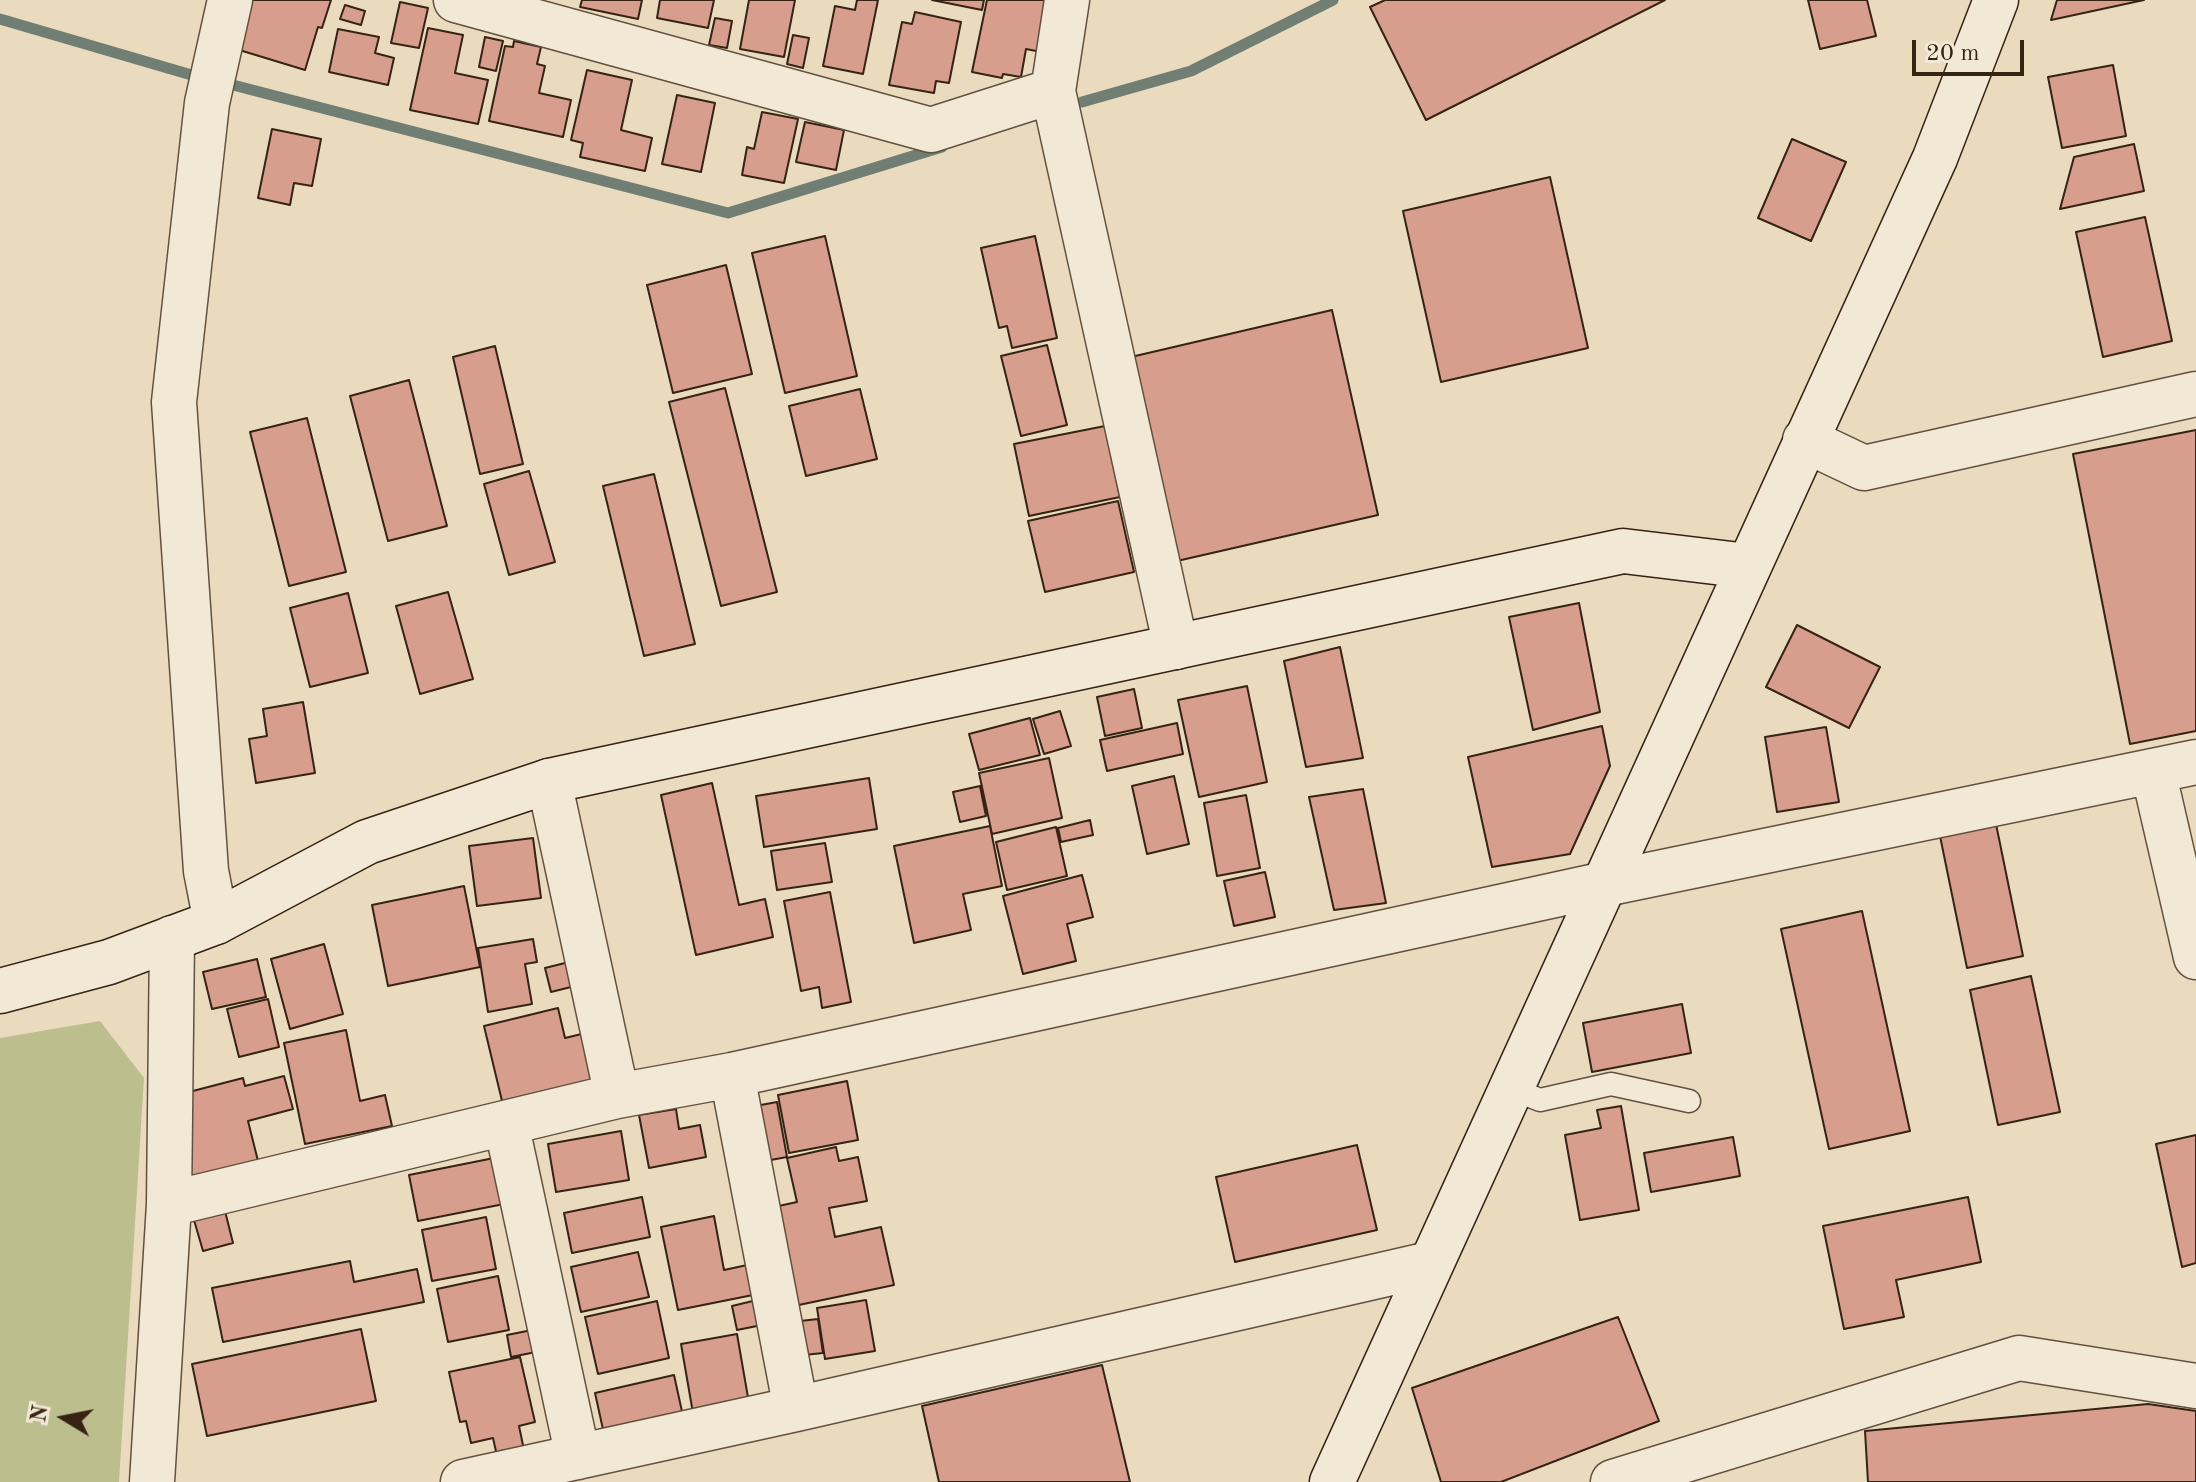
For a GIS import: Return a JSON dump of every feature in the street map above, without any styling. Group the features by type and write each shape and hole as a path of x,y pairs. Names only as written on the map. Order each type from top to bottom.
{"street":[{"path":"216,922 206,871 174,402 207,103 230,0"},
{"path":"456,0 931,130 1053,91"},
{"path":"1067,0 1053,91 1176,647"},
{"path":"1332,1482 1935,158 1996,0"},
{"path":"1805,440 1864,468 2196,394"},
{"path":"0,991 109,962 216,922 367,842 549,781 1623,551 1748,566"},
{"path":"169,1204 617,1096 732,1075 1605,884 2196,762"},
{"path":"2153,771 2196,957"},
{"path":"549,781 617,1096"},
{"path":"152,1482 169,1204 172,938"},
{"path":"732,1075 796,1409"},
{"path":"506,1123 578,1457"},
{"path":"463,1482 1430,1264"},
{"path":"1613,1482 2019,1358 2196,1386"}],"lane":[{"path":"1510,1088 1540,1100 1611,1084 1689,1101"}],"green space":[{"path":"100,1021 144,1078 119,1482 0,1482 0,1038"}],"building":[{"path":"251,0 331,0 322,28 318,27 305,70 236,49"},
{"path":"582,0 642,0 638,19 580,7"},
{"path":"660,0 714,0 708,28 657,18"},
{"path":"749,0 795,0 784,57 740,49"},
{"path":"857,0 878,0 863,74 823,66 835,6 855,10"},
{"path":"932,0 984,0 982,10"},
{"path":"987,0 1051,0 1041,52 1026,49 1021,77 1003,74 1002,78 972,72"},
{"path":"1385,0 1665,0 1426,120 1370,7"},
{"path":"1808,0 1867,0 1876,36 1820,49"},
{"path":"2057,0 2144,0 2051,20"},
{"path":"400,2 428,8 419,48 391,43"},
{"path":"345,5 365,11 361,25 340,19"},
{"path":"915,12 961,22 949,83 936,81 934,93 889,85 902,22 912,24"},
{"path":"715,18 732,21 727,48 709,45"},
{"path":"428,28 463,35 455,73 488,80 478,124 410,110"},
{"path":"338,29 379,37 375,53 394,58 388,85 329,72"},
{"path":"793,35 809,38 803,68 787,64"},
{"path":"485,37 503,41 496,71 479,67"},
{"path":"514,41 541,47 537,64 545,66 539,93 571,100 563,137 489,121 505,46 513,47"},
{"path":"2113,65 2126,136 2062,148 2048,77"},
{"path":"587,70 632,80 621,130 652,138 645,171 580,157 583,143 571,140"},
{"path":"677,95 715,103 701,172 662,164"},
{"path":"762,112 798,119 784,183 742,175 747,147 754,149"},
{"path":"805,122 844,130 836,170 796,162"},
{"path":"272,129 321,139 312,186 294,183 290,205 258,198"},
{"path":"1792,139 1846,162 1811,241 1758,218"},
{"path":"2134,144 2144,191 2060,209 2074,157"},
{"path":"1550,177 1588,348 1441,382 1403,211"},
{"path":"2145,217 2172,341 2103,357 2076,232"},
{"path":"825,236 857,376 785,393 752,253"},
{"path":"1035,236 1057,338 1012,348 1007,326 999,328 981,248"},
{"path":"726,265 752,374 673,393 647,285"},
{"path":"1332,310 1378,515 1177,561 1131,357"},
{"path":"1047,345 1067,425 1021,436 1001,356"},
{"path":"495,346 523,464 480,474 453,357"},
{"path":"409,380 447,526 388,541 350,396"},
{"path":"725,388 777,592 721,606 669,402"},
{"path":"860,389 877,459 806,476 789,406"},
{"path":"307,418 346,572 289,586 250,432"},
{"path":"1105,426 1120,497 1029,516 1014,444"},
{"path":"2196,430 2196,731 2130,744 2073,454"},
{"path":"529,471 555,562 509,575 484,484"},
{"path":"654,474 695,644 644,656 603,486"},
{"path":"1118,501 1134,572 1045,592 1028,521"},
{"path":"448,592 473,679 420,694 396,606"},
{"path":"348,593 368,673 310,687 290,608"},
{"path":"1579,603 1600,712 1533,730 1509,617"},
{"path":"1797,625 1880,667 1849,728 1766,687"},
{"path":"1340,647 1363,758 1306,767 1284,661"},
{"path":"1247,686 1267,782 1199,797 1178,700"},
{"path":"1134,689 1142,728 1105,736 1097,697"},
{"path":"303,702 315,773 256,783 249,739 267,736 263,709"},
{"path":"1060,711 1071,746 1044,754 1033,719"},
{"path":"1030,718 1040,755 979,770 969,734"},
{"path":"1177,723 1183,754 1107,771 1100,740"},
{"path":"1602,726 1610,766 1570,854 1492,867 1468,757"},
{"path":"1826,727 1839,802 1777,812 1765,737"},
{"path":"1049,758 1062,818 992,834 979,773"},
{"path":"1174,776 1189,844 1147,854 1132,786"},
{"path":"869,778 877,829 764,847 756,796"},
{"path":"712,783 739,905 765,899 773,937 696,955 661,795"},
{"path":"980,786 986,816 960,822 953,792"},
{"path":"1363,789 1386,903 1334,910 1309,797"},
{"path":"1246,795 1260,868 1217,876 1204,803"},
{"path":"1090,820 1093,835 1061,842 1058,828"},
{"path":"1996,824 2023,956 1967,968 1940,836"},
{"path":"990,826 1002,886 963,894 971,930 914,943 894,846"},
{"path":"1056,827 1067,876 1007,890 996,842"},
{"path":"533,838 541,898 477,906 469,846"},
{"path":"825,843 832,882 777,890 771,851"},
{"path":"1265,872 1275,917 1234,926 1224,881"},
{"path":"1082,875 1093,917 1067,924 1076,961 1023,974 1003,896"},
{"path":"464,886 480,967 388,986 372,905"},
{"path":"830,892 851,1002 822,1008 819,987 801,991 784,901"},
{"path":"1862,911 1910,1131 1829,1149 1781,929"},
{"path":"533,939 537,962 525,964 532,1004 488,1012 478,948"},
{"path":"324,944 343,1014 290,1029 271,959"},
{"path":"257,959 266,997 212,1009 203,972"},
{"path":"569,962 575,986 551,992 545,968"},
{"path":"2031,976 2060,1112 1998,1125 1970,990"},
{"path":"268,999 279,1047 239,1057 227,1009"},
{"path":"1682,1004 1691,1053 1592,1072 1583,1023"},
{"path":"558,1008 565,1038 590,1032 600,1078 502,1101 484,1026"},
{"path":"346,1030 360,1101 385,1095 392,1126 305,1144 284,1043"},
{"path":"284,1076 293,1109 248,1121 259,1165 191,1183 185,1093 243,1078 245,1086"},
{"path":"847,1081 858,1140 789,1153 778,1095"},
{"path":"777,1102 787,1157 760,1162 750,1107"},
{"path":"1621,1106 1639,1210 1580,1220 1565,1135 1601,1128 1597,1110"},
{"path":"676,1109 679,1129 700,1125 706,1157 649,1168 639,1115"},
{"path":"621,1131 629,1180 556,1192 548,1144"},
{"path":"2196,1135 2196,1263 2182,1267 2156,1144"},
{"path":"1733,1137 1740,1176 1651,1192 1644,1153"},
{"path":"1357,1145 1377,1230 1235,1262 1216,1177"},
{"path":"836,1147 839,1161 858,1157 867,1201 829,1208 835,1237 881,1227 894,1285 794,1306 774,1207 797,1202 787,1158"},
{"path":"499,1157 509,1203 418,1221 409,1175"},
{"path":"642,1197 650,1237 572,1253 564,1213"},
{"path":"1968,1197 1981,1262 1896,1280 1904,1317 1844,1329 1823,1226"},
{"path":"225,1211 233,1243 203,1251 194,1220"},
{"path":"714,1216 724,1270 752,1264 758,1294 678,1310 661,1227"},
{"path":"486,1217 496,1269 432,1281 422,1230"},
{"path":"638,1252 649,1297 581,1312 571,1267"},
{"path":"350,1261 354,1282 417,1269 424,1302 223,1342 212,1288"},
{"path":"498,1276 509,1330 448,1342 437,1289"},
{"path":"761,1299 767,1324 737,1330 732,1306"},
{"path":"866,1300 875,1351 825,1359 817,1308"},
{"path":"657,1301 669,1358 598,1374 585,1317"},
{"path":"1618,1317 1659,1421 1501,1482 1441,1482 1412,1388"},
{"path":"818,1319 823,1353 804,1355 800,1321"},
{"path":"542,1328 546,1350 511,1357 507,1335"},
{"path":"361,1329 376,1401 207,1436 192,1364"},
{"path":"737,1334 750,1409 694,1419 681,1344"},
{"path":"520,1357 535,1422 519,1426 524,1450 497,1456 493,1438 471,1443 466,1421 460,1422 449,1372"},
{"path":"1102,1365 1130,1482 939,1482 922,1406"},
{"path":"674,1375 683,1416 604,1434 595,1393"},
{"path":"2148,1404 2196,1411 2196,1482 1868,1482 1865,1431"}],"waterway":[{"path":"1082,102 1191,71 1333,0"},
{"path":"0,19 195,76"},
{"path":"229,84 728,213 942,147"}]}
